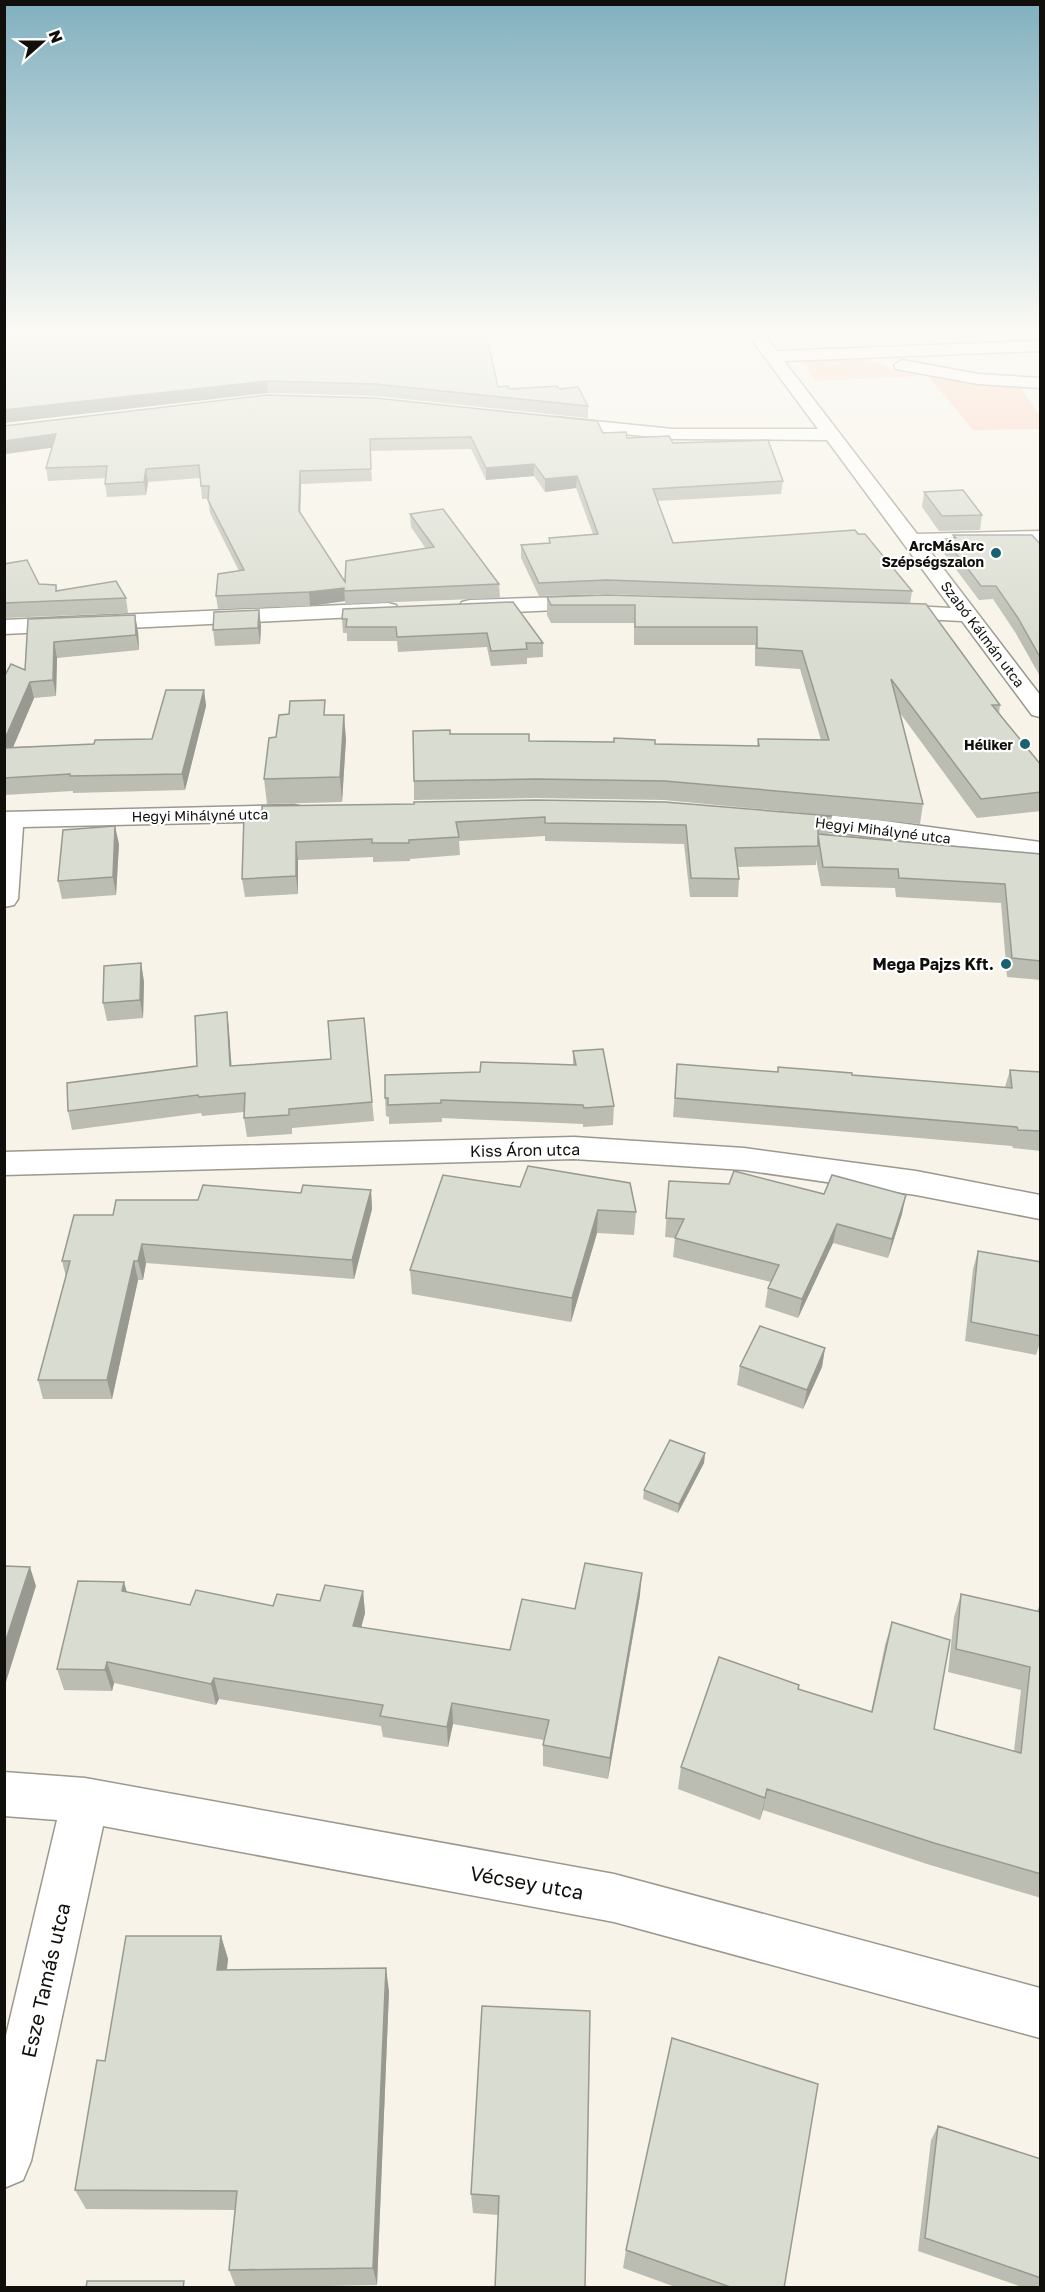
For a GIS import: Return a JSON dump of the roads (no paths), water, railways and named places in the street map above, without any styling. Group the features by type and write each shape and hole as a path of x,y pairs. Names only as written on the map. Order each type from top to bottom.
{"street":[{"path":"826,435 832,435"},
{"name":"Szabó Kálmán utca","path":"832,435 1041,710"},
{"path":"911,540 1041,537"},
{"path":"452,608 616,603"},
{"path":"4,627 408,609"},
{"path":"873,612 968,615"},
{"name":"Hegyi Mihályné utca","path":"7,820 323,812"},
{"name":"Hegyi Mihályné utca","path":"763,817 877,828 1041,850"},
{"path":"4,899 7,820"},
{"name":"Kiss Áron utca","path":"4,1164 574,1148 744,1159 916,1183 1041,1207"},
{"name":"Vécsey utca","path":"4,1794 85,1800 615,1898 1041,2013"},
{"name":"Esze Tamás utca","path":"4,2161 85,1800"}],"place":[{"name":"ArcMásArc Szépségszalon","path":"996,553"},
{"name":"Héliker","path":"1025,744"},
{"name":"Mega Pajzs Kft.","path":"1006,964"}]}
